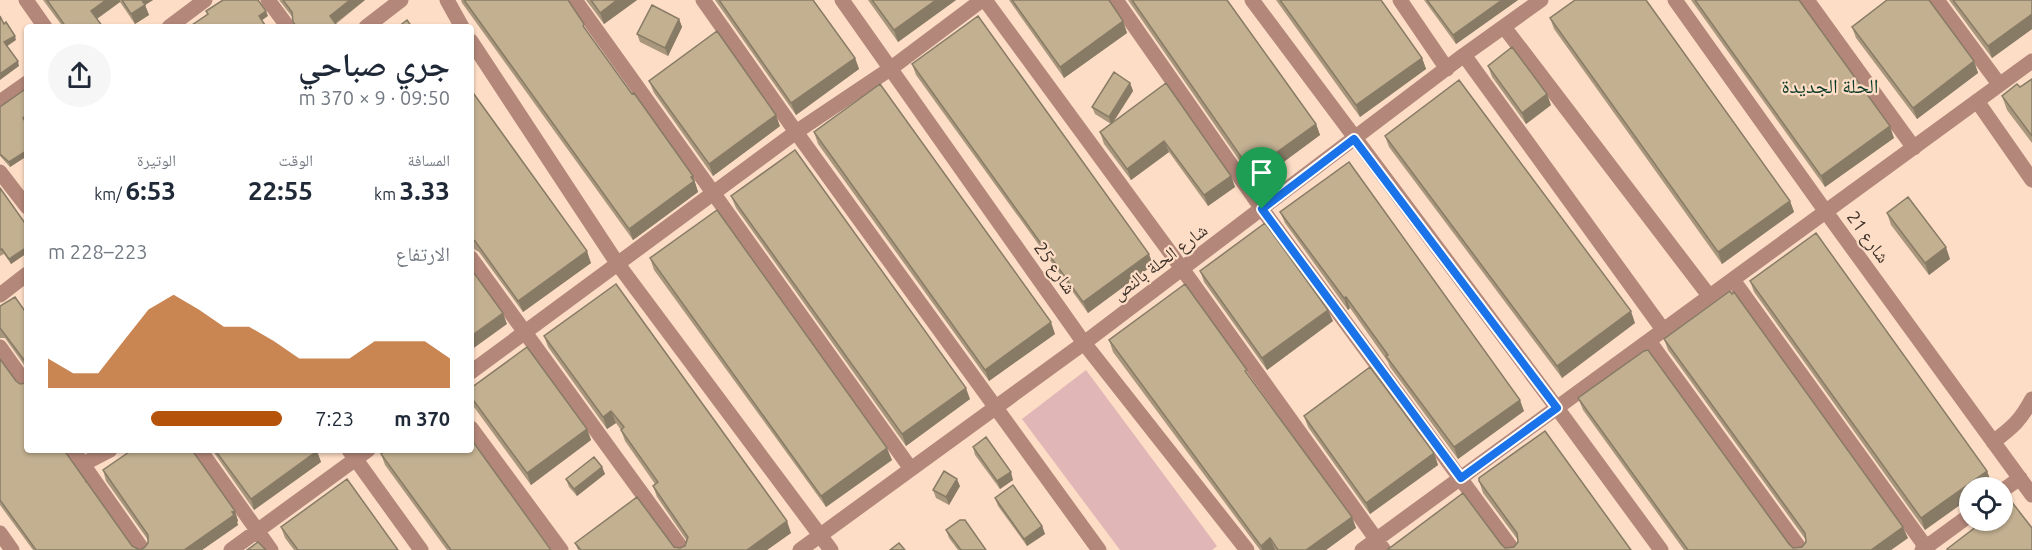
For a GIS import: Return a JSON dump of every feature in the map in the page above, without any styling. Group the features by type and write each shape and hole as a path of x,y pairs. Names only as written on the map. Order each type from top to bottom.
{"street":[{"path":"173,24 205,0"},
{"path":"268,0 286,24"},
{"path":"370,24 401,0"},
{"path":"447,0 460,24"},
{"path":"575,0 911,469"},
{"path":"703,0 1099,550"},
{"name":"شارع 25","path":"842,0 1084,343 1247,550"},
{"path":"474,370 796,132 890,69 983,0 1183,270 1380,545"},
{"path":"1116,0 1262,209 1513,550"},
{"path":"1252,0 1661,550"},
{"path":"1400,0 1448,69"},
{"name":"شارع الحلة بالنص","path":"800,550 1183,270 1504,27 1524,5 1541,0"},
{"name":"شارع 21","path":"1675,0 2032,495"},
{"path":"1807,0 1914,148"},
{"path":"1937,0 1999,84"},
{"path":"35,3 44,24"},
{"path":"1504,27 1710,297"},
{"path":"474,46 617,263 831,550"},
{"path":"1464,56 1664,331"},
{"path":"1362,550 1380,545 1461,478 2032,61"},
{"path":"0,102 24,85"},
{"path":"1977,101 2032,180"},
{"path":"0,172 24,203"},
{"path":"474,262 683,550"},
{"path":"0,294 24,276"},
{"path":"1733,280 1925,549 1959,523"},
{"path":"1649,341 1800,550"},
{"path":"0,347 24,381"},
{"path":"1993,442 2014,427 2023,417 2032,399"},
{"path":"474,432 561,550"},
{"path":"75,453 143,550"},
{"path":"83,464 104,453"},
{"path":"202,453 271,550"},
{"path":"231,550 352,455 421,550"},
{"path":"2013,483 2020,478"},
{"path":"0,534 12,550"}],"shaded area":[{"path":"1086,370 1217,546 1212,550 1120,550 1022,419"}],"building":[{"path":"47,0 106,0 91,11 101,24 64,24"},
{"path":"122,0 142,0 145,5 131,14"},
{"path":"223,0 258,0 266,11 259,16 264,24 193,24 208,14 206,11"},
{"path":"283,0 350,0 330,16 336,24 295,24 292,12"},
{"path":"464,0 568,0 584,24 583,26 632,94 634,93 693,176 691,177 694,181 629,229"},
{"path":"591,0 617,0 600,13"},
{"path":"719,0 813,0 855,58 791,103"},
{"path":"872,0 936,0 894,30"},
{"path":"1012,0 1109,0 1123,21 1060,67"},
{"path":"1132,0 1227,0 1316,124 1251,171"},
{"path":"1280,0 1381,0 1422,58 1356,105"},
{"path":"1427,0 1502,0 1453,35"},
{"path":"1575,0 1646,0 1790,201 1718,252 1550,18"},
{"path":"1695,0 1799,0 1890,126 1821,176"},
{"path":"1887,0 1929,0 1974,61 1913,108 1852,27"},
{"path":"1953,0 2032,0 2032,14 1988,46"},
{"path":"652,5 679,19 665,48 637,34"},
{"path":"0,16 15,36 4,42 18,61 0,74"},
{"path":"978,16 1149,254 1083,302 912,64"},
{"path":"717,31 776,115 709,164 649,81"},
{"path":"1512,47 1547,94 1522,113 1488,66"},
{"path":"1114,72 1130,83 1109,117 1092,107"},
{"path":"2032,79 2032,136 2002,96 2017,84 2020,87"},
{"path":"1459,80 1631,311 1557,366 1385,136"},
{"path":"1166,83 1231,176 1204,195 1164,141 1127,169 1100,132"},
{"path":"880,84 1051,322 985,370 814,132"},
{"path":"24,90 24,152 9,162 0,154 0,107"},
{"path":"474,94 587,251 518,301 475,241"},
{"path":"795,150 966,388 902,434 731,196"},
{"path":"1349,162 1520,400 1454,447 1386,356 1388,355 1346,297 1344,298 1280,212"},
{"path":"0,188 24,222 24,249 9,259 2,249 0,250"},
{"path":"1908,197 1946,247 1925,263 1887,213"},
{"path":"717,210 887,448 821,496 650,258"},
{"path":"1265,223 1328,310 1262,358 1200,271"},
{"path":"1816,233 1987,471 1979,477 1959,477 1959,491 1921,518 1750,281"},
{"path":"474,273 503,313 474,334"},
{"path":"616,284 787,521 747,550 581,550 575,543 637,497 674,547 685,546 688,537 653,486 658,482 621,430 624,427 611,411 603,417 544,336"},
{"path":"1185,284 1247,370 1245,371 1352,517 1306,550 1278,550 1270,538 1261,546 1109,340"},
{"path":"1730,291 1732,294 1734,292 1903,527 1871,550 1688,550 1578,398 1648,350 1789,544 1793,548 1802,547 1806,542 1805,533 1664,339"},
{"path":"15,297 24,310 24,360 0,328 0,306"},
{"path":"527,347 587,429 527,473 474,401 474,386"},
{"path":"0,359 16,381 24,383 24,453 66,453 132,546 140,550 36,550 0,500"},
{"path":"1370,367 1434,453 1366,503 1304,416"},
{"path":"1545,431 1631,550 1387,550 1463,493 1501,544 1505,548 1514,547 1518,542 1517,533 1479,478"},
{"path":"986,437 1011,472 997,481 973,447"},
{"path":"474,443 551,550 451,550 381,454 474,453"},
{"path":"128,453 194,453 235,511 232,512 234,515 184,550 140,550 148,543 148,535 103,470"},
{"path":"217,453 314,453 251,499"},
{"path":"594,457 602,467 574,489 566,479"},
{"path":"944,471 957,479 946,497 933,490"},
{"path":"347,479 398,550 298,550 281,527"},
{"path":"1013,485 1042,526 1024,539 995,498"},
{"path":"2013,504 2032,528 2032,550 1947,549 1971,531 2013,531"},
{"path":"960,520 965,520 986,550 961,550 946,530"},
{"path":"258,542 266,550 247,550"},
{"path":"899,543 905,550 890,550"}],"district":[{"name":"الحلة الجديدة","path":"1830,86"}],"route":[{"path":"1354,139 1557,408 1461,478 1262,209 1354,139"}]}
